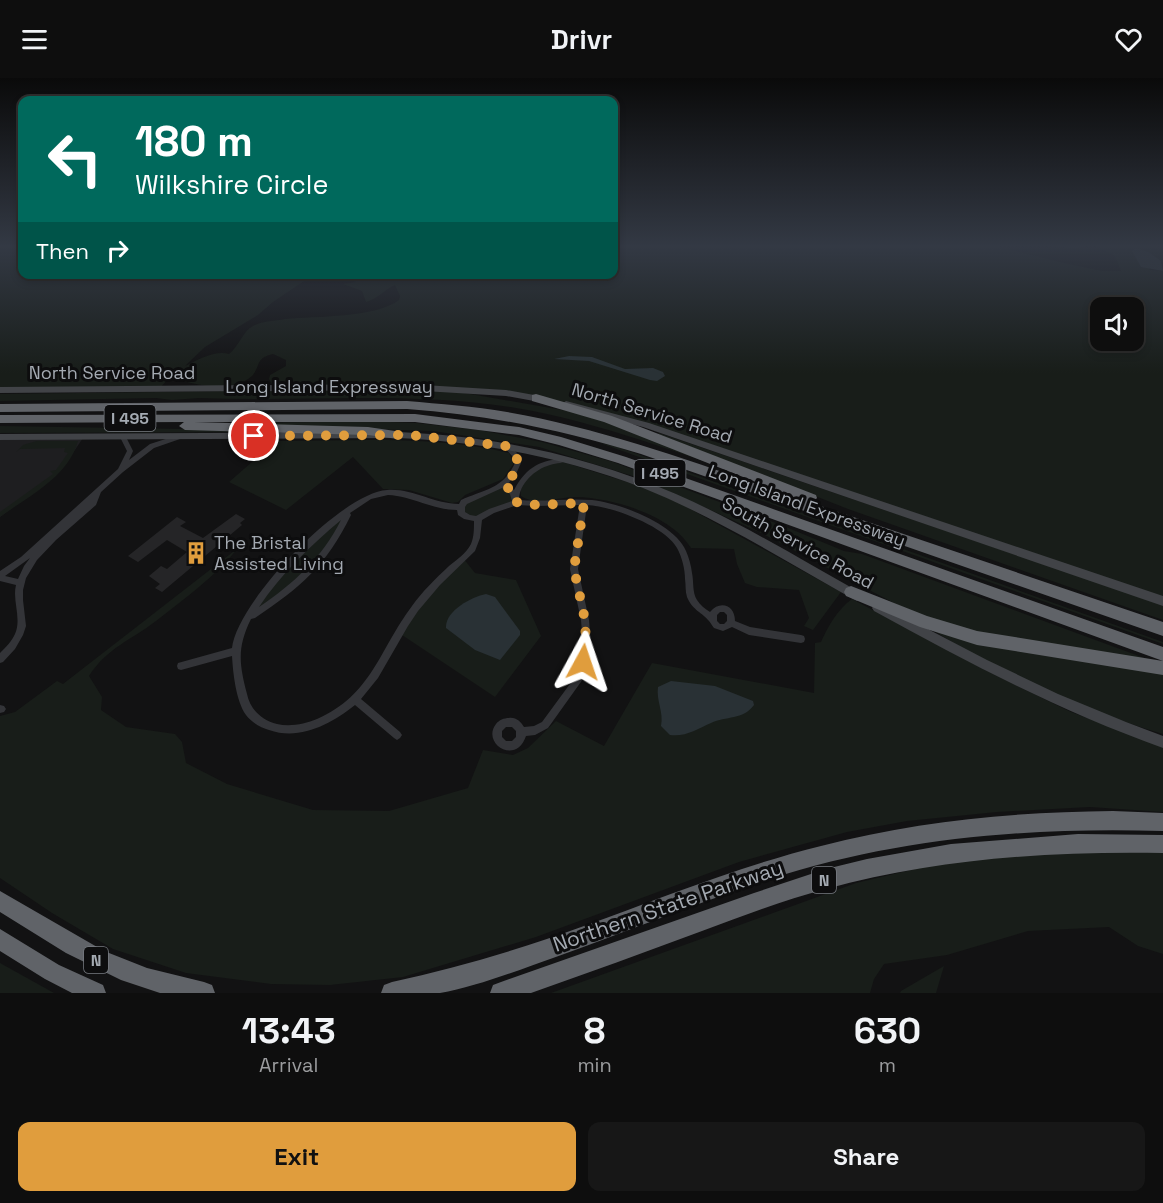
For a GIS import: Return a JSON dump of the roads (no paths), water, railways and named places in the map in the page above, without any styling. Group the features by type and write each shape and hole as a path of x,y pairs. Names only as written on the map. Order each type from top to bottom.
{"highway":[{"path":"536,398 608,419 856,516 1001,566 1025,581"},
{"name":"Long Island Expressway","path":"0,408 386,404 448,407 510,415 570,427 631,445 1163,629"},
{"name":"Long Island Expressway","path":"0,419 372,416 456,421 519,431 622,460 1163,654"},
{"path":"58,419 76,423 368,431 398,435"},
{"path":"851,592 925,622 977,638 1163,668"},
{"name":"Northern State Parkway","path":"392,993 472,974 762,872 839,850 937,832 1004,824 1071,820 1163,822"},
{"name":"Northern State Parkway","path":"501,993 789,890 858,871 957,853 1025,845 1163,844"},
{"name":"N","path":"0,901 92,958 141,977 204,993"},
{"name":"N","path":"0,939 52,972 94,993"}],"main road":[{"name":"North Service Road","path":"0,390 407,387 454,389 536,398 634,421 1163,601"},
{"name":"South Service Road","path":"0,437 398,435 452,438 506,446 571,460 624,477 688,504 1021,684 1097,717 1163,742"}],"street":[{"path":"121,470 129,451 123,437"},
{"path":"0,577 24,559 121,470 152,446 178,437"},
{"path":"478,519 478,532 472,550 424,596 408,618 366,688 354,699 320,724 292,730 268,726 250,713 243,700 237,673 237,651 243,627 293,559 321,533 376,494 393,491 406,492 444,506 461,507 470,499 504,486 511,479 518,463 516,456 506,446"},
{"path":"461,507 461,513 478,519 515,499 522,480 531,470 547,462 571,460"},
{"path":"504,486 512,490 515,499"},
{"path":"0,659 12,647 22,628 20,584 32,562 93,503 99,492"},
{"path":"515,499 536,505 598,504 633,515 663,529 677,541 686,561 689,596 699,610 712,618 714,623 720,627 727,627 732,623"},
{"path":"521,732 535,730 545,725 579,679 586,645 585,620 574,569 584,503"},
{"path":"249,618 283,596 308,575 336,539 348,512"},
{"path":"0,577 20,584"},
{"path":"712,618 716,611 725,610 732,617 732,623"},
{"path":"732,623 749,631 801,639"},
{"path":"181,666 237,651"},
{"path":"354,699 397,735"}],"place":[{"name":"The Bristal Assisted Living","path":"196,553"}]}
